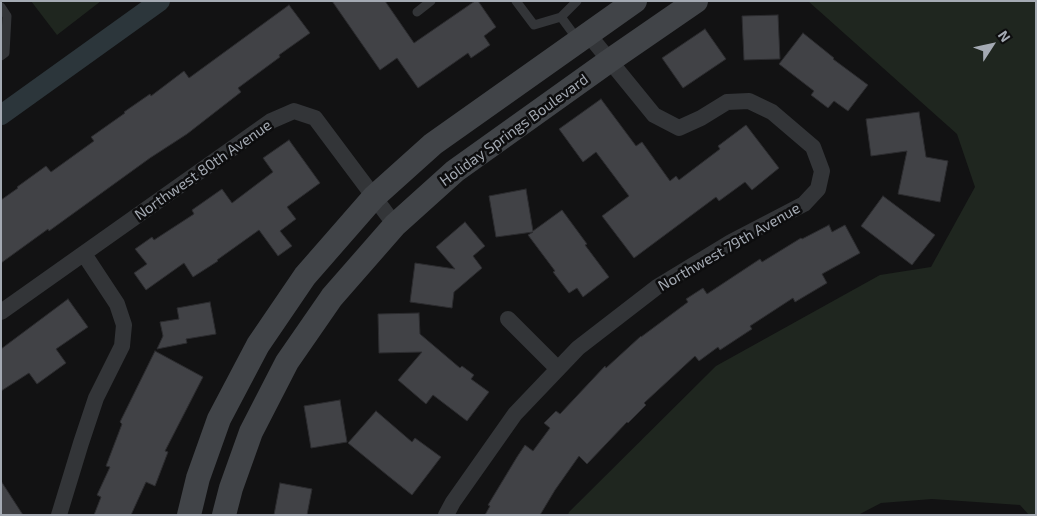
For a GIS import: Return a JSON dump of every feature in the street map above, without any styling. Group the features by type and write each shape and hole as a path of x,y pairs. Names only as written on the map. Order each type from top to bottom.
{"street":[{"path":"189,515 198,478 219,419 258,345 305,276 374,197 433,144 635,1"},
{"name":"Holiday Springs Boulevard","path":"224,515 250,432 287,362 332,297 395,226 455,171 696,1"},
{"path":"583,37 610,61"},
{"name":"Northwest 79th Avenue","path":"446,515 453,502 515,414 578,348 657,287 731,242 804,204 818,189 822,171 813,147 772,112 749,101 727,102 701,118 679,128 654,115 610,61"},
{"name":"Northwest 80th Avenue","path":"1,312 271,121 294,111 315,118 395,226"},
{"path":"59,515 96,398 122,346 124,325 117,304 84,254"},
{"path":"508,319 558,369"}],"lane":[{"path":"416,12 431,1"},
{"path":"516,1 534,25 561,17 577,1"},
{"path":"1,7 8,16 5,54 1,56"},
{"path":"561,17 583,37"}],"shaded area":[{"path":"31,1 101,1 57,35"},
{"path":"808,1 1036,1 1036,515 1029,515 1020,505 932,499 881,503 858,515 568,515 716,366 880,275 931,267 975,187 957,134"}],"building":[{"path":"332,1 385,1 414,43 475,1 478,1 496,27 484,36 490,45 471,58 468,53 418,88 397,58 380,70"},
{"path":"289,5 310,33 238,88 241,92 187,134 1,263 1,200 46,166 51,172 94,141 91,137 124,112 150,94 151,96 184,71 189,78"},
{"path":"778,15 780,59 744,60 742,16"},
{"path":"705,29 726,59 683,88 662,58"},
{"path":"803,33 833,59 868,85 848,111 834,101 828,108 811,95 814,91 779,64"},
{"path":"601,99 636,146 642,142 670,181 676,176 679,180 720,149 718,146 746,125 779,168 752,190 745,182 719,201 716,197 634,258 602,216 629,196 596,152 583,162 559,129"},
{"path":"919,112 926,157 948,161 940,202 898,194 907,151 871,156 866,119"},
{"path":"289,140 320,183 287,207 296,219 280,231 292,246 278,256 259,230 193,277 184,263 146,290 134,273 147,264 135,249 152,237 154,240 194,214 192,210 222,189 232,203 273,172 263,158"},
{"path":"526,189 533,231 562,210 609,277 583,297 577,288 569,293 528,235 533,232 496,237 489,196"},
{"path":"883,196 935,235 912,265 861,226"},
{"path":"465,222 485,246 473,256 482,268 454,292 452,308 410,302 415,263 455,269 436,247"},
{"path":"829,225 832,232 845,225 860,253 822,274 827,283 795,302 793,298 750,326 752,329 720,350 718,347 699,361 695,356 644,403 646,405 587,464 579,456 540,515 485,515 490,506 488,505 525,445 533,451 550,428 544,423 556,411 560,414 605,366 606,368 641,336 688,302 686,299 703,288 707,294 760,259 762,262 801,238"},
{"path":"68,299 88,327 56,349 66,363 37,384 29,373 1,391 1,349"},
{"path":"210,302 216,334 186,339 187,343 157,349 163,336 160,322 179,319 177,308"},
{"path":"419,313 420,334 460,368 462,366 474,375 471,379 489,392 467,421 433,395 426,404 398,380 422,352 379,353 378,314"},
{"path":"155,351 203,377 165,451 168,452 155,486 146,482 131,515 94,515 101,497 97,495 110,467 106,466 122,424 120,422"},
{"path":"340,400 347,442 311,448 304,406"},
{"path":"376,411 412,442 415,438 441,457 412,495 348,443"},
{"path":"1,481 23,515 1,515"},
{"path":"280,483 312,489 307,515 274,515"}],"waterway":[{"path":"1,115 160,1"}]}
